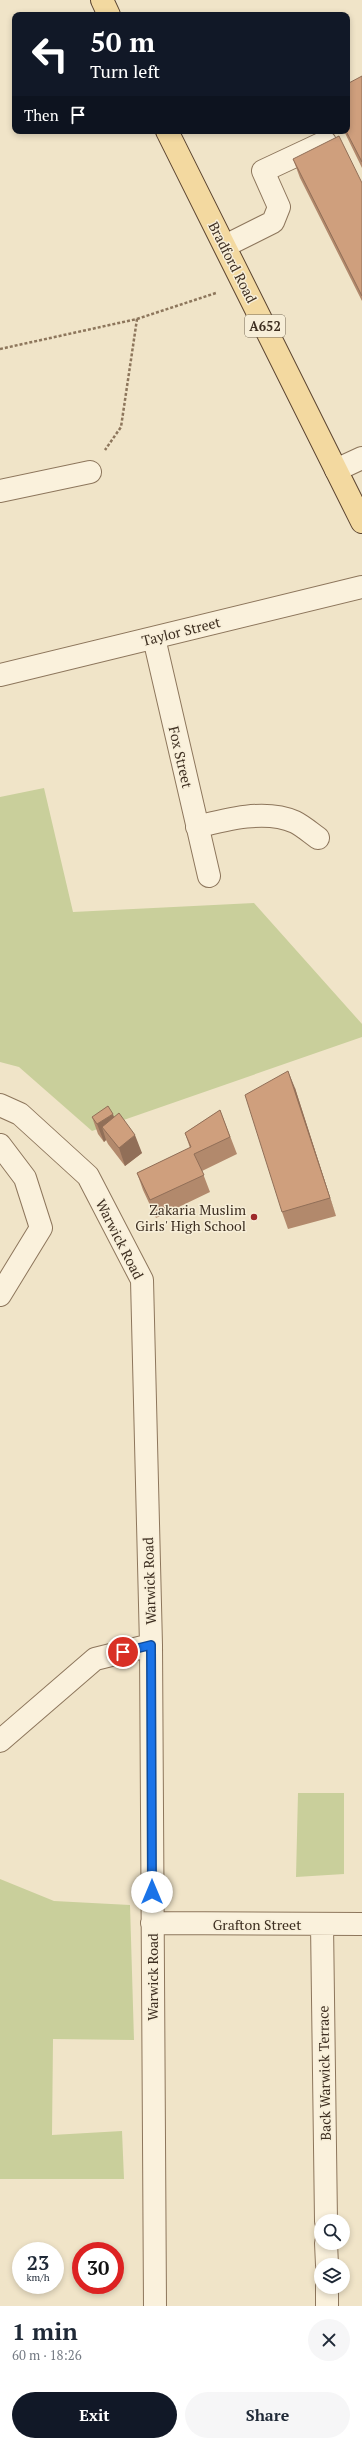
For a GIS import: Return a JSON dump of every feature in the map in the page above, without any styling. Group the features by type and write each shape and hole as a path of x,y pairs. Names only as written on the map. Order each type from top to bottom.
{"main road":[{"path":"102,0 108,12"},
{"name":"Bradford Road","path":"169,134 362,522"}],"street":[{"path":"225,246 273,222 278,207 263,171 325,142"},
{"path":"336,470 362,458"},
{"path":"0,491 90,472"},
{"name":"Taylor Street","path":"0,675 362,587"},
{"name":"Fox Street","path":"154,638 209,876"},
{"path":"197,827 217,822 271,815 295,822 318,838"},
{"name":"Warwick Road","path":"0,1104 20,1114 88,1176 142,1280 151,1645 155,2306"},
{"path":"0,1145 25,1178 41,1228 0,1296"},
{"path":"0,1741 95,1659 151,1645"},
{"name":"Grafton Street","path":"152,1923 362,1924"},
{"name":"Back Warwick Terrace","path":"322,1924 326,2214"}],"path":[{"path":"0,349 137,319 244,284"},
{"path":"90,472 121,427 137,319"}],"green space":[{"path":"44,788 73,912 254,903 362,1024 362,1037 92,1131 19,1067 0,1062 0,797"},
{"path":"298,1793 344,1793 344,1874 296,1877"},
{"path":"0,1879 54,1901 130,1905 134,2040 53,2039 52,2135 122,2131 124,2179 0,2179"}],"building":[{"path":"362,76 362,162 348,134 350,134 350,82"},
{"path":"339,136 362,183 362,296 293,159"},
{"path":"288,1071 330,1198 282,1212 245,1095"},
{"path":"108,1106 113,1114 97,1124 92,1117"},
{"path":"220,1110 230,1137 194,1154 204,1175 150,1200 137,1173 191,1147 185,1133"},
{"path":"119,1113 135,1135 119,1148 102,1127"}],"place":[{"name":"Zakaria Muslim Girls' High School","path":"254,1217"}],"route":[{"path":"123,1652 151,1645 152,1892"}]}
